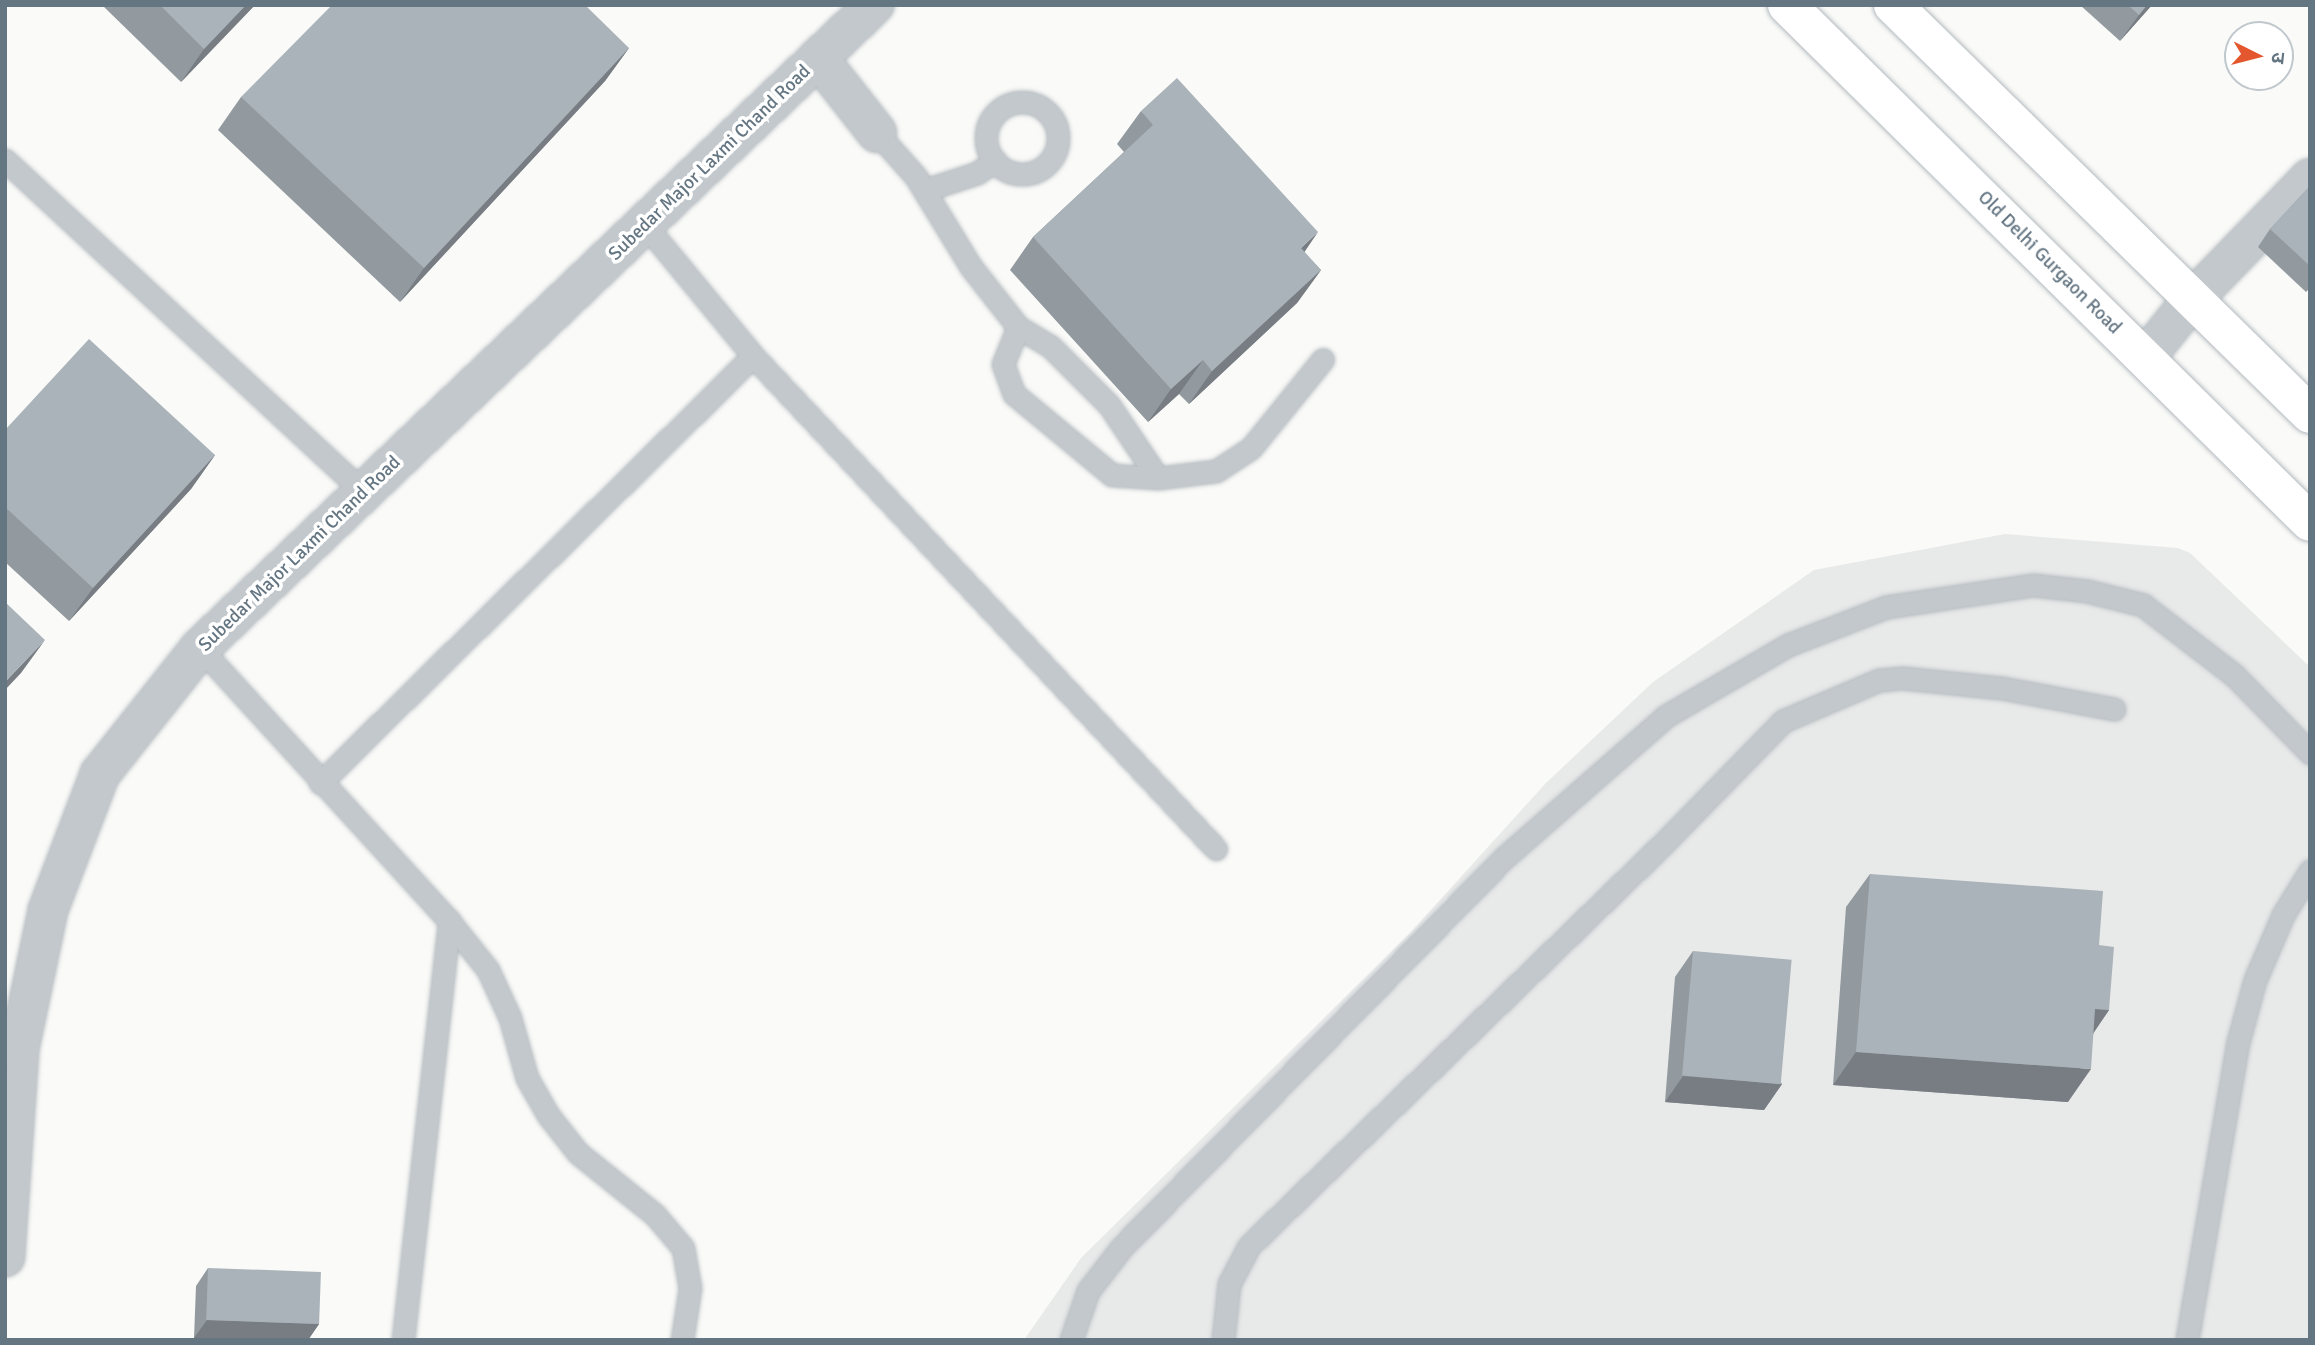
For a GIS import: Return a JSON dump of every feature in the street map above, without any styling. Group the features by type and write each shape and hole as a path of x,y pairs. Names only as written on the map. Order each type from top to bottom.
{"main road":[{"name":"Old Delhi Gurgaon Road","path":"1787,5 2310,522"},
{"path":"1893,5 2190,301 2310,414"}],"street":[{"name":"Subedar Major Laxmi Chand Road","path":"5,1256 19,1049 48,910 100,774 200,648 646,226 874,5"},
{"path":"818,58 877,133"},
{"path":"2145,358 2190,301 2310,178"}],"lane":[{"path":"877,133 925,190 971,267 1018,327 1050,346 1109,405 1158,478"},
{"path":"5,160 364,494"},
{"path":"925,190 977,173 995,161"},
{"path":"646,226 753,356 1216,849"},
{"path":"1018,327 1003,364 1014,394 1112,475 1158,478 1204,475 1238,459 1323,359"},
{"path":"320,783 753,356"},
{"path":"1071,1340 1088,1291 1122,1247 1504,858 1666,716 1788,645 1886,607 2033,585 2087,591 2143,605 2234,675 2310,753"},
{"path":"200,648 320,783 449,921 488,970 510,1018 527,1078 548,1115 578,1153 655,1215 684,1248 690,1289 682,1340"},
{"path":"1223,1340 1229,1284 1249,1245 1663,844 1783,721 1879,680 1903,678 2002,688 2114,709"},
{"path":"2187,1340 2238,1042 2255,980 2283,915 2310,872"},
{"path":"403,1340 449,921"}],"shaded area":[{"path":"2005,534 2178,548 2190,553 2310,667 2310,1340 1024,1340 1081,1258 1410,933 1546,783 1653,682 1814,570"}],"building":[{"path":"160,5 246,5 204,49"},
{"path":"332,5 585,5 629,48 424,268 241,97"},
{"path":"2128,5 2147,5 2139,15"},
{"path":"1177,78 1318,232 1301,248 1321,270 1212,371 1203,360 1171,389 1033,237 1153,125 1141,111"},
{"path":"2310,186 2310,266 2270,229"},
{"path":"89,339 215,455 93,588 5,507 5,430"},
{"path":"5,602 45,640 5,682"},
{"path":"1870,874 2103,891 2099,945 2114,947 2109,1010 2095,1009 2091,1069 1856,1052"},
{"path":"1693,951 1792,960 1781,1084 1682,1076"},
{"path":"208,1268 321,1272 319,1324 206,1320"}]}
